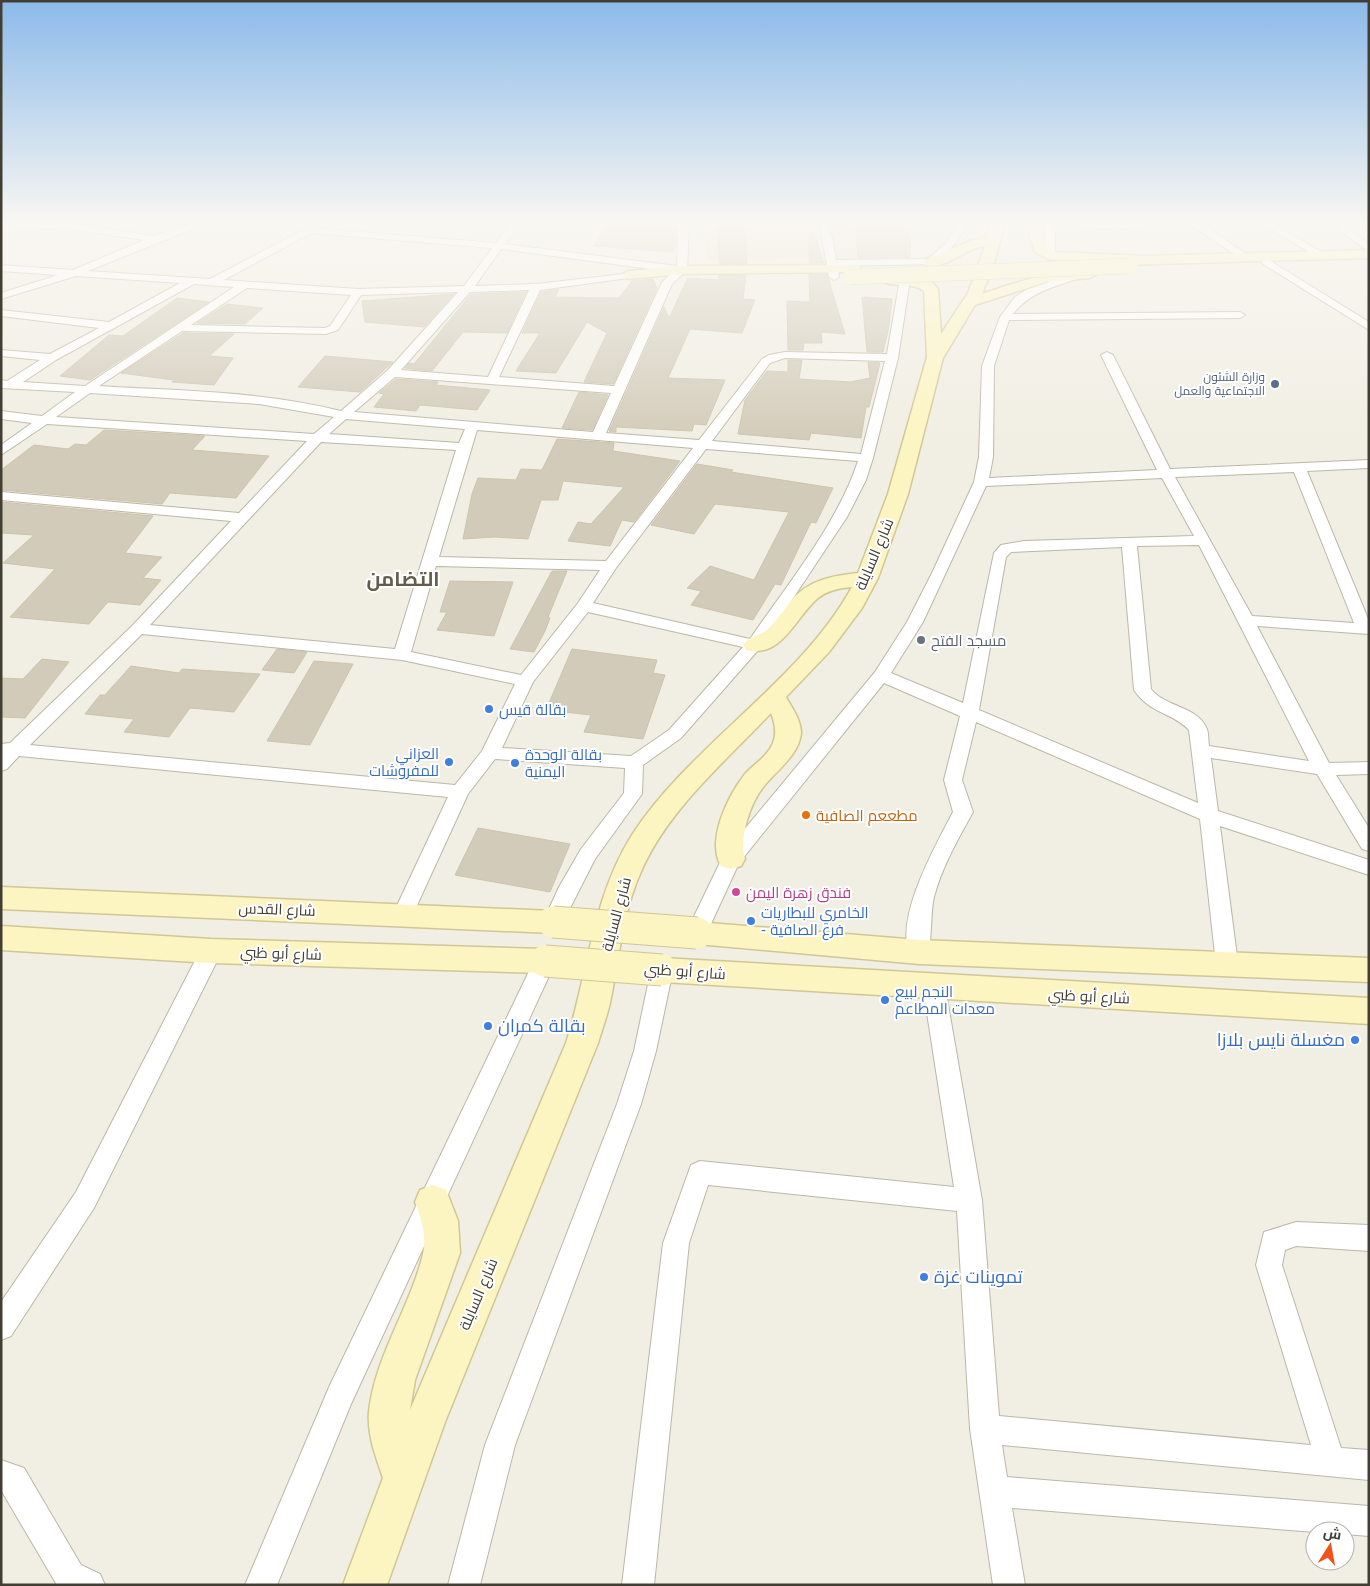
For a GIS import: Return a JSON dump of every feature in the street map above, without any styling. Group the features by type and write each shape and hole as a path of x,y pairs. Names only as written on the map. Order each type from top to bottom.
{"main road":[{"path":"932,296 935,358"},
{"name":"شارع السايلة","path":"365,1585 404,1477 582,1043 594,1004 612,914 625,875 642,842 668,805 821,647 850,608 868,578 898,494 935,358 973,296"},
{"path":"970,302 988,296"},
{"path":"754,645 770,640 777,634 811,592 829,584 868,578"},
{"path":"732,859 728,846 746,793 783,748 788,738 786,722 773,696"},
{"name":"شارع القدس","path":"1,898 553,922"},
{"path":"553,922 919,952 1369,970"},
{"name":"شارع أبو ظبي","path":"1,938 211,951 545,961 934,987 1369,1011"},
{"path":"919,952 934,987"},
{"path":"404,1477 392,1446 389,1413 395,1380 442,1253 442,1226 432,1202"}],"street":[{"path":"4,386 165,296"},
{"path":"1,451 86,390 228,296"},
{"path":"180,328 326,331 334,328 355,296"},
{"path":"1,766 8,750 138,629 318,437 392,374 461,296"},
{"path":"492,380 532,296"},
{"path":"598,436 661,296"},
{"path":"490,753 634,762 676,734 754,645 840,517 859,480 866,458 892,358 902,296"},
{"path":"696,933 732,859 881,675 915,622 981,482 986,457 988,366 1005,316 1024,296"},
{"path":"1320,296 1369,327"},
{"path":"1,313 112,326"},
{"path":"1005,316 1240,315"},
{"path":"1,353 52,358"},
{"path":"1107,355 1125,399 1164,474 1204,540 1248,620 1323,769 1369,844"},
{"path":"403,914 460,792 490,753 525,682 584,606 610,566 766,361 773,356 892,358"},
{"path":"392,374 619,390"},
{"path":"4,386 266,401 315,408 343,415 866,458"},
{"path":"1,415 43,420 464,447"},
{"path":"402,655 464,447 473,425"},
{"path":"981,482 1369,464"},
{"path":"1248,620 1366,629 1299,467"},
{"path":"1,496 242,518"},
{"path":"919,952 917,926 930,873 962,812 953,780 970,712 999,556 1006,548 1024,545 1204,540"},
{"path":"1129,542 1143,690 1149,700 1158,707 1191,720 1198,728 1227,964"},
{"path":"431,561 610,566"},
{"path":"584,606 754,645"},
{"path":"138,629 402,655 525,682"},
{"path":"881,675 1208,815 1369,868"},
{"path":"8,750 460,792"},
{"path":"1202,751 1323,769 1369,768"},
{"path":"553,922 569,887 588,854 633,794 634,762"},
{"path":"1,1326 85,1200 211,951"},
{"path":"261,1585 340,1395 545,961"},
{"path":"464,1585 500,1445 630,1104 645,1051 662,970"},
{"path":"934,987 970,1200 985,1429 1009,1585"},
{"path":"638,1585 676,1243 700,1173 970,1200"},
{"path":"1331,1461 1269,1265 1273,1241 1296,1234 1369,1238"},
{"path":"985,1429 1369,1465"},
{"path":"1,1475 13,1479 70,1576 89,1585"},
{"path":"994,1491 1369,1521"}],"building":[{"path":"452,296 424,327 365,322 362,301"},
{"path":"469,296 524,296 507,333 463,332 432,371 405,368 409,363 414,364"},
{"path":"539,296 619,298 621,296 653,296 613,384 584,382 607,333 587,322 556,373 516,371 540,333 522,333"},
{"path":"679,296 743,296 743,299 755,300 742,333 690,329 668,378 725,380 706,425 694,424 692,431 616,427 616,432 609,431 664,307 669,318"},
{"path":"810,296 834,296 845,334 821,332 822,343 804,343 803,350 788,350 787,301 810,302"},
{"path":"862,297 892,299 883,352 867,352"},
{"path":"177,298 209,302 90,380 60,376 109,335 123,336"},
{"path":"227,304 263,308 245,324 197,323"},
{"path":"183,333 234,334 209,356 233,358 214,385 172,382 174,380 121,373"},
{"path":"325,356 393,362 360,392 298,387"},
{"path":"788,360 802,360 799,379 850,382 870,378 868,362 880,363 869,407 866,407 861,438 811,433 809,440 738,434 745,400 767,371 788,372"},
{"path":"396,379 438,382 436,385 490,390 477,410 420,405 416,411 374,407 384,394 379,393"},
{"path":"579,392 608,395 592,430 562,428"},
{"path":"104,430 205,436 192,450 269,456 236,498 170,493 162,504 1,490 1,470 34,445 68,449 75,444 86,445"},
{"path":"557,439 614,443 613,451 680,461 634,522 622,520 610,546 568,541 578,522 591,524 624,487 563,481 558,500 541,500 528,539 494,537 463,539 472,494 478,478 516,480 521,469 542,470"},
{"path":"697,464 733,470 731,472 833,488 816,523 811,522 781,585 775,584 753,620 691,605 701,591 687,588 710,566 754,580 789,512 715,504 694,534 651,525"},
{"path":"1,502 153,516 125,553 162,557 143,578 161,580 140,605 108,602 89,624 10,617 55,569 3,563 34,535 1,533"},
{"path":"552,571 567,571 548,617 550,618 545,631 534,652 510,649"},
{"path":"450,581 513,582 494,636 437,630 447,612 440,612"},
{"path":"277,649 307,652 294,673 262,670"},
{"path":"572,649 657,660 653,673 665,675 643,739 584,732 591,715 546,710"},
{"path":"42,659 69,662 25,718 1,717 1,678 23,679"},
{"path":"314,661 353,664 310,745 267,741"},
{"path":"131,666 179,673 182,669 260,674 234,712 190,708 169,737 124,732 134,719 85,714 100,695 105,695"},
{"path":"478,828 570,844 550,892 455,875"}],"place":[{"name":"وزارة الشئون الاجتماعية والعمل","path":"1275,384"},
{"name":"مسجد الفتح","path":"921,640"},
{"name":"بقالة قيس","path":"489,709"},
{"name":"العزاني للمفروشات","path":"449,762"},
{"name":"بقالة الوحدة اليمنية","path":"515,763"},
{"name":"مطععم الصافية","path":"806,815"},
{"name":"فندق زهرة اليمن","path":"736,892"},
{"name":"الخامري للبطاريات - فرع الصافية","path":"751,921"},
{"name":"النجم لبيع معدات المطاعم","path":"885,1000"},
{"name":"بقالة كمران","path":"488,1026"},
{"name":"مغسلة نايس بلازا","path":"1355,1040"},
{"name":"تموينات غزة","path":"924,1277"}],"district":[{"name":"التضامن","path":"403,579"}]}
